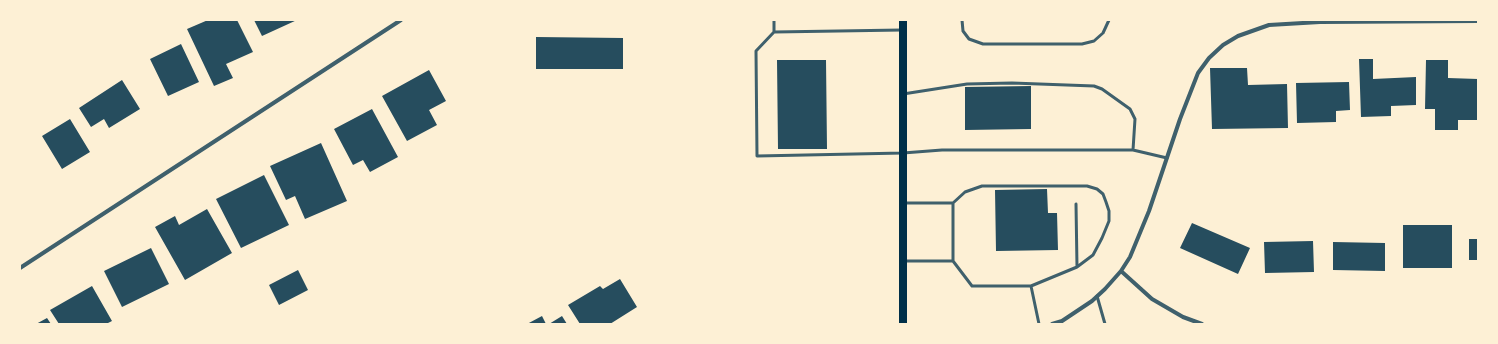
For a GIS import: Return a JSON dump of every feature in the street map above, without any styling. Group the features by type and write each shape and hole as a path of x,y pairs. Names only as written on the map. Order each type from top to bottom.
{"main road":[{"path":"903,20 903,324"}],"street":[{"path":"20,268 401,20"},
{"path":"1052,324 1062,321 1077,312 1097,296 1121,271 1130,257 1146,218 1198,73 1209,58 1223,44 1238,36 1269,25 1320,21 1478,21"},
{"path":"1121,271 1152,299 1182,317 1202,324"}],"lane":[{"path":"774,20 774,32 756,51 757,156 903,153 942,150 1133,150 1167,158"},
{"path":"962,20 963,31 969,39 983,44 1082,44 1094,41 1103,33 1109,20"},
{"path":"774,32 903,30"},
{"path":"903,94 967,84 1094,86 1102,89 1130,109 1135,119 1133,150"},
{"path":"903,203 953,202 965,192 982,186 1087,186 1097,189 1103,194 1109,211 1109,221 1093,255 1077,267 1031,286 972,286 953,261 953,202"},
{"path":"1076,204 1077,267"},
{"path":"903,261 953,261"},
{"path":"1031,286 1039,324"},
{"path":"1097,296 1105,324"}],"building":[{"path":"208,20 237,20 253,52 226,64 233,78 214,86 187,29"},
{"path":"254,20 297,20 262,36"},
{"path":"536,37 623,38 623,69 536,69"},
{"path":"181,44 199,82 168,96 150,59"},
{"path":"1359,59 1373,59 1373,79 1416,77 1416,105 1391,106 1391,116 1361,117"},
{"path":"777,60 826,60 827,149 778,149"},
{"path":"1426,60 1448,60 1448,78 1478,79 1478,120 1458,120 1458,130 1435,130 1435,109 1425,109"},
{"path":"1210,68 1247,68 1248,85 1287,84 1288,128 1212,129"},
{"path":"429,70 446,101 429,110 437,125 407,141 382,96"},
{"path":"122,80 140,109 109,128 104,119 91,127 79,108"},
{"path":"1349,82 1350,110 1336,111 1336,122 1297,123 1296,83"},
{"path":"1031,86 1031,129 965,130 965,87"},
{"path":"372,109 398,157 370,172 363,160 353,165 334,129"},
{"path":"70,119 90,152 62,169 42,136"},
{"path":"321,143 347,201 305,219 295,196 286,200 270,166"},
{"path":"264,175 289,225 241,248 216,199"},
{"path":"1047,189 1048,213 1057,213 1058,250 996,251 995,190"},
{"path":"207,209 232,253 185,280 155,227 175,216 179,225"},
{"path":"1192,223 1250,248 1238,274 1180,248"},
{"path":"1403,225 1452,225 1452,268 1403,268"},
{"path":"1469,239 1478,239 1478,260 1469,260"},
{"path":"1313,241 1314,272 1265,273 1264,242"},
{"path":"1333,242 1385,243 1385,271 1333,270"},
{"path":"151,248 169,284 122,307 104,271"},
{"path":"298,270 308,290 279,305 269,285"},
{"path":"620,279 637,307 610,324 580,324 568,305 600,286 603,289"},
{"path":"92,286 112,321 106,324 59,324 50,310"},
{"path":"542,316 546,324 527,324"},
{"path":"562,316 567,324 549,324"},
{"path":"47,318 51,324 36,324"}]}
